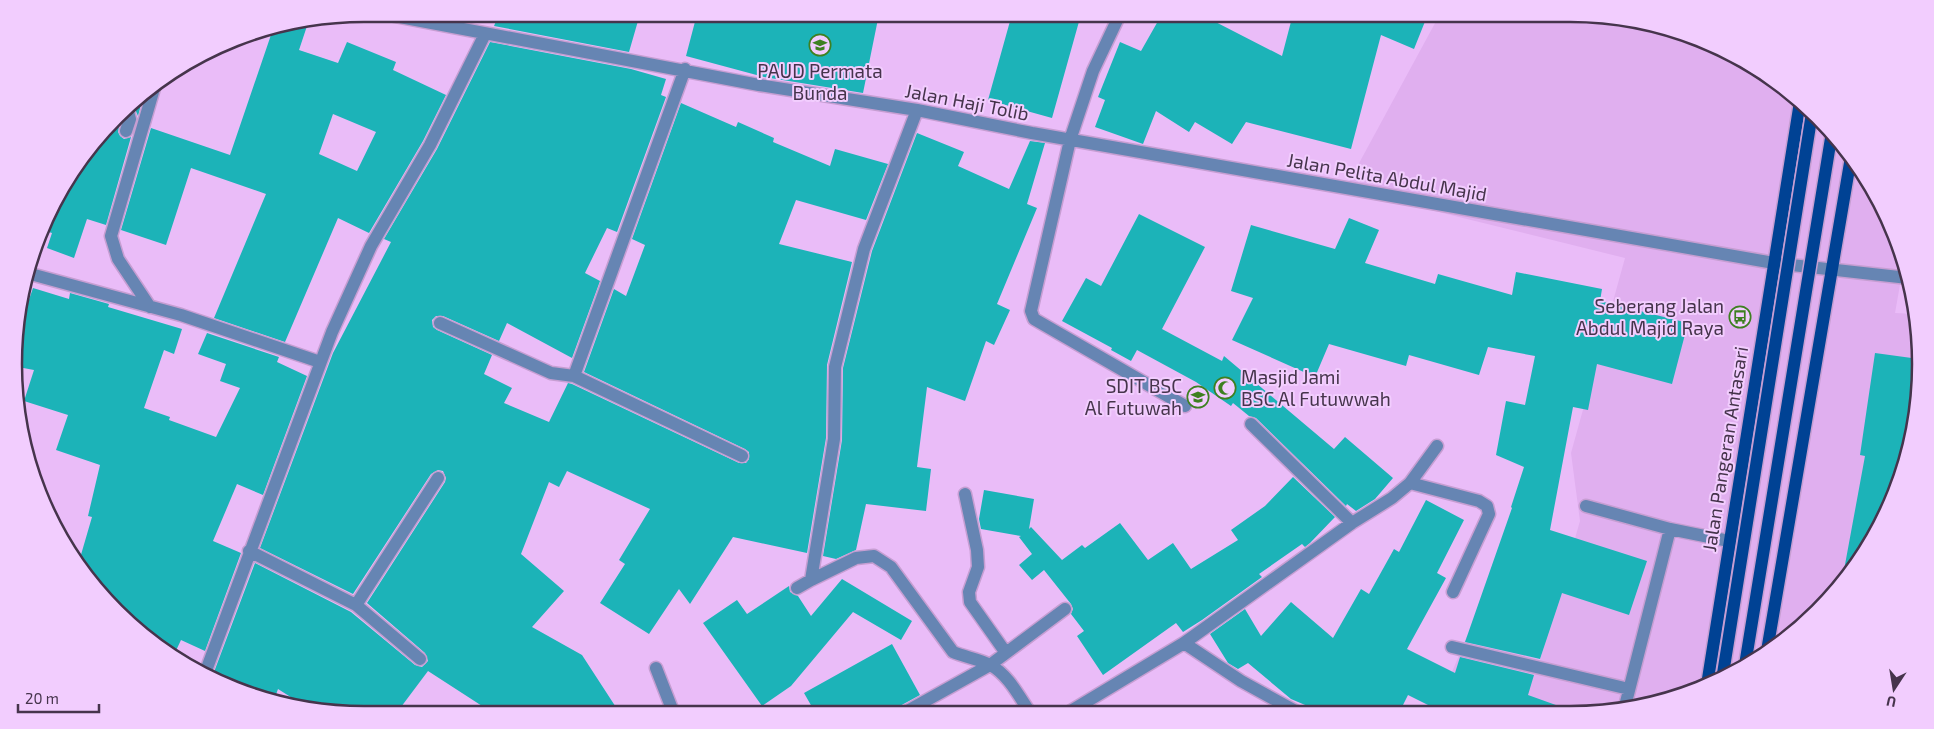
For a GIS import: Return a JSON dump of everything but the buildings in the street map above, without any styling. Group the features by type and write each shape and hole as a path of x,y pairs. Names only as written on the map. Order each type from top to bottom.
{"main road":[{"name":"Jalan Pangeran Antasari","path":"1708,677 1799,111"},
{"path":"1724,670 1810,122"},
{"path":"1746,657 1830,143"},
{"path":"1768,643 1849,166"}],"street":[{"name":"Jalan Haji Tolib","path":"424,22 759,84 916,110 1070,140"},
{"path":"1116,22 1093,71 1070,140 1031,311 1034,319 1186,406"},
{"path":"207,668 320,362 371,246 430,145 485,34"},
{"path":"574,376 685,69"},
{"path":"150,307 118,259 111,236 152,97"},
{"path":"811,580 834,439 835,367 864,249 916,110"},
{"path":"126,131 129,117"},
{"name":"Jalan Pelita Abdul Majid","path":"1070,140 1774,263 1900,277"},
{"path":"34,275 150,307 320,362"},
{"path":"440,323 544,371 574,376 742,456"},
{"path":"1251,424 1352,522"},
{"path":"1079,706 1184,643 1352,522 1392,498 1410,483 1437,446"},
{"path":"356,605 438,478"},
{"path":"1410,483 1479,501 1487,506 1489,514 1452,592"},
{"path":"965,494 977,550 978,566 969,592 970,602 1006,653"},
{"path":"1586,506 1729,541"},
{"path":"1626,702 1670,528"},
{"path":"249,551 356,605 420,659"},
{"path":"797,588 856,558 874,556 891,567 953,652 967,659 990,664 1006,678 1025,706"},
{"path":"916,706 990,664 1065,609"},
{"path":"1184,643 1241,681 1286,706"},
{"path":"1452,647 1629,689"},
{"path":"656,668 671,706"}],"shaded area":[{"path":"1436,22 1570,22 1614,25 1636,29 1679,41 1721,58 1760,80 1778,93 1827,139 1854,174 1866,194 1885,234 1900,276 1895,313 1908,314 1909,320 1911,387 1909,409 1900,453 1876,516 1866,536 1841,573 1795,622 1760,649 1721,671 1658,695 1614,704 1592,706 1438,706 1467,636 1540,660 1580,521 1571,453 1625,258 1345,189"}],"place":[{"name":"PAUD Permata Bunda","path":"820,45"},
{"name":"Seberang Jalan Abdul Majid Raya","path":"1740,317"},
{"name":"Masjid Jami BSC Al Futuwwah","path":"1225,388"},
{"name":"SDIT BSC Al Futuwah","path":"1198,397"}]}
